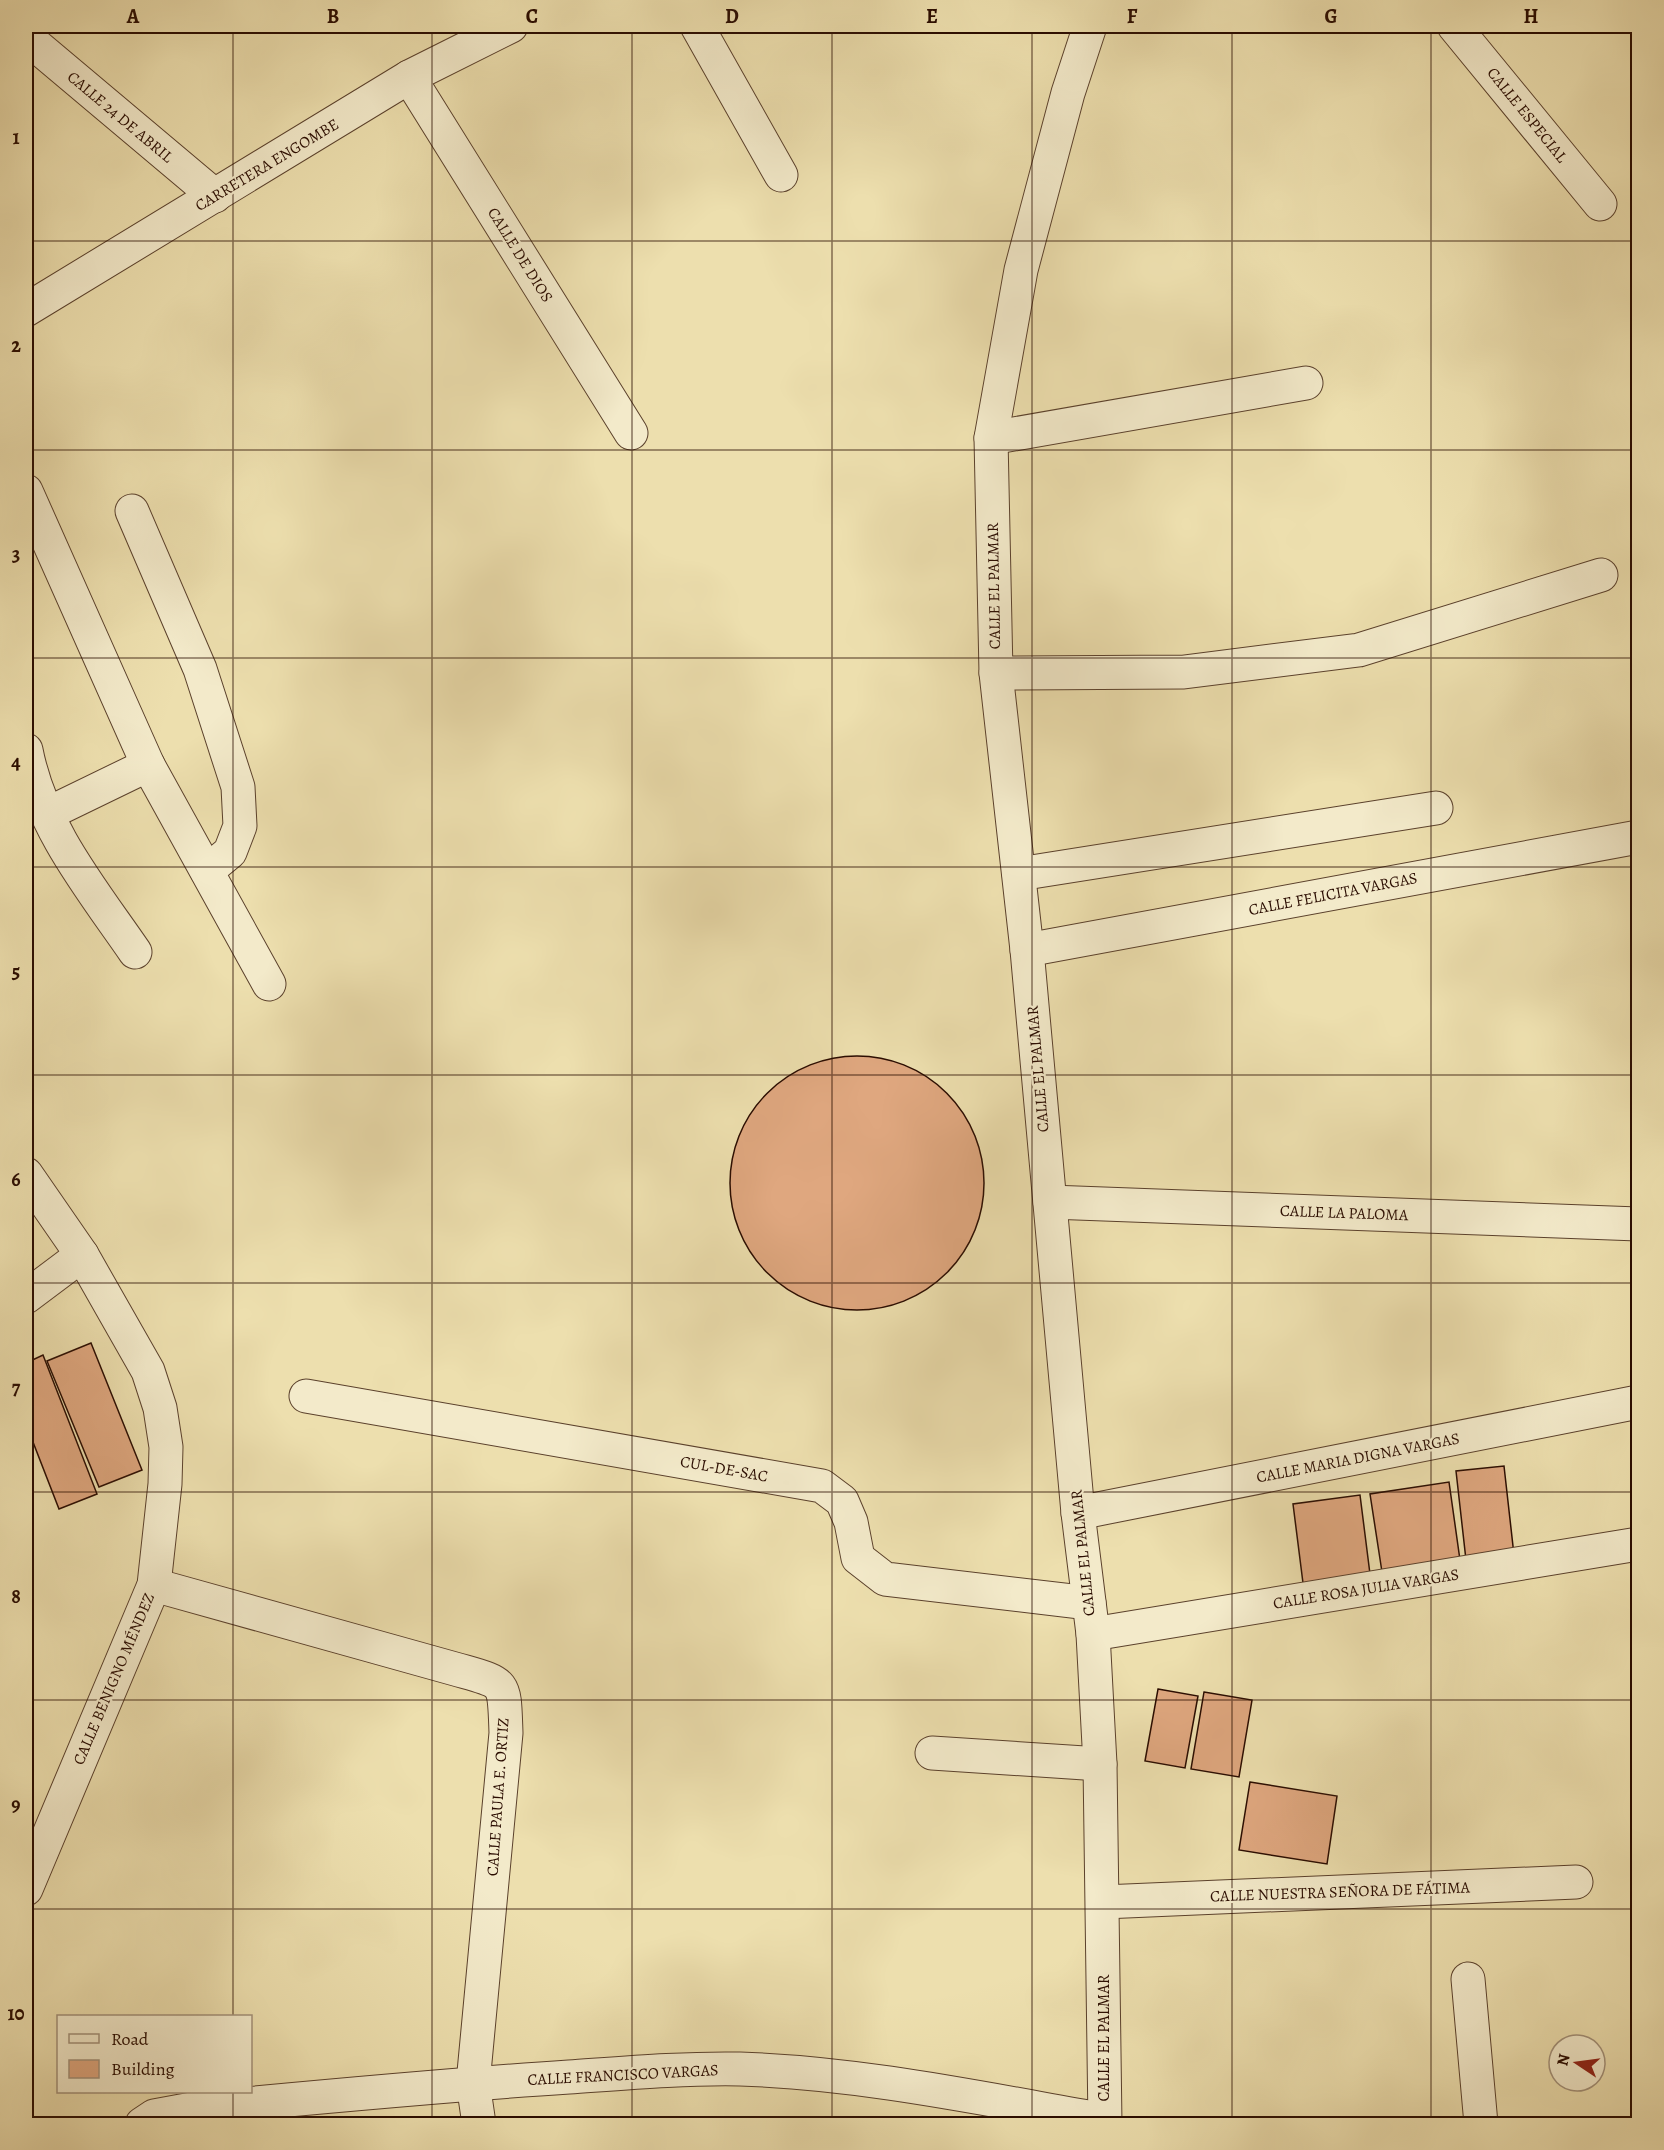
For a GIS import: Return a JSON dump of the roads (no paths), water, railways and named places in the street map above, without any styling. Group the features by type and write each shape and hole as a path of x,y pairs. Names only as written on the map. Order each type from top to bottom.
{"street":[{"path":"697,26 781,175"},
{"name":"CALLE EL PALMAR","path":"1090,26 1068,93 1021,270 991,438 996,674 1027,950 1078,1513 1091,1619 1101,1764 1105,2122"},
{"name":"CALLE ESPECIAL","path":"1454,26 1600,204"},
{"name":"CARRETERA ENGOMBE","path":"26,310 409,77 505,27"},
{"name":"CALLE 24 DE ABRIL","path":"26,37 215,196"},
{"name":"CALLE DE DIOS","path":"409,77 631,433"},
{"path":"991,438 1306,383"},
{"path":"26,491 148,765 269,984"},
{"path":"132,511 200,669 238,787 240,826 230,852 207,871"},
{"path":"996,674 1184,672 1359,650 1601,575"},
{"path":"26,750 31,776 61,844 135,952"},
{"path":"47,814 148,765"},
{"path":"1019,874 1436,807"},
{"name":"CALLE FELICITA VARGAS","path":"1027,950 1638,837"},
{"name":"CALLE BENIGNO MÉNDEZ","path":"26,1174 82,1255 148,1371 160,1408 166,1448 165,1484 154,1585 26,1889"},
{"name":"CALLE LA PALOMA","path":"1050,1202 1638,1224"},
{"path":"26,1297 82,1255"},
{"name":"CUL-DE-SAC","path":"306,1396 822,1486 842,1501 851,1522 858,1558 885,1580 1091,1619"},
{"name":"CALLE MARIA DIGNA VARGAS","path":"1078,1513 1638,1402"},
{"name":"CALLE ROSA JULIA VARGAS","path":"1091,1619 1638,1544"},
{"name":"CALLE PAULA E. ORTIZ","path":"154,1585 494,1680 501,1687 504,1696 506,1733 473,2083 480,2124"},
{"path":"932,1753 1101,1764"},
{"name":"CALLE NUESTRA SEÑORA DE FÁTIMA","path":"1103,1902 1576,1882"},
{"path":"1468,1978 1481,2124"},
{"name":"CALLE FRANCISCO VARGAS","path":"142,2124 154,2116 192,2109 473,2083 738,2069 808,2073 875,2081 1105,2122"}]}
